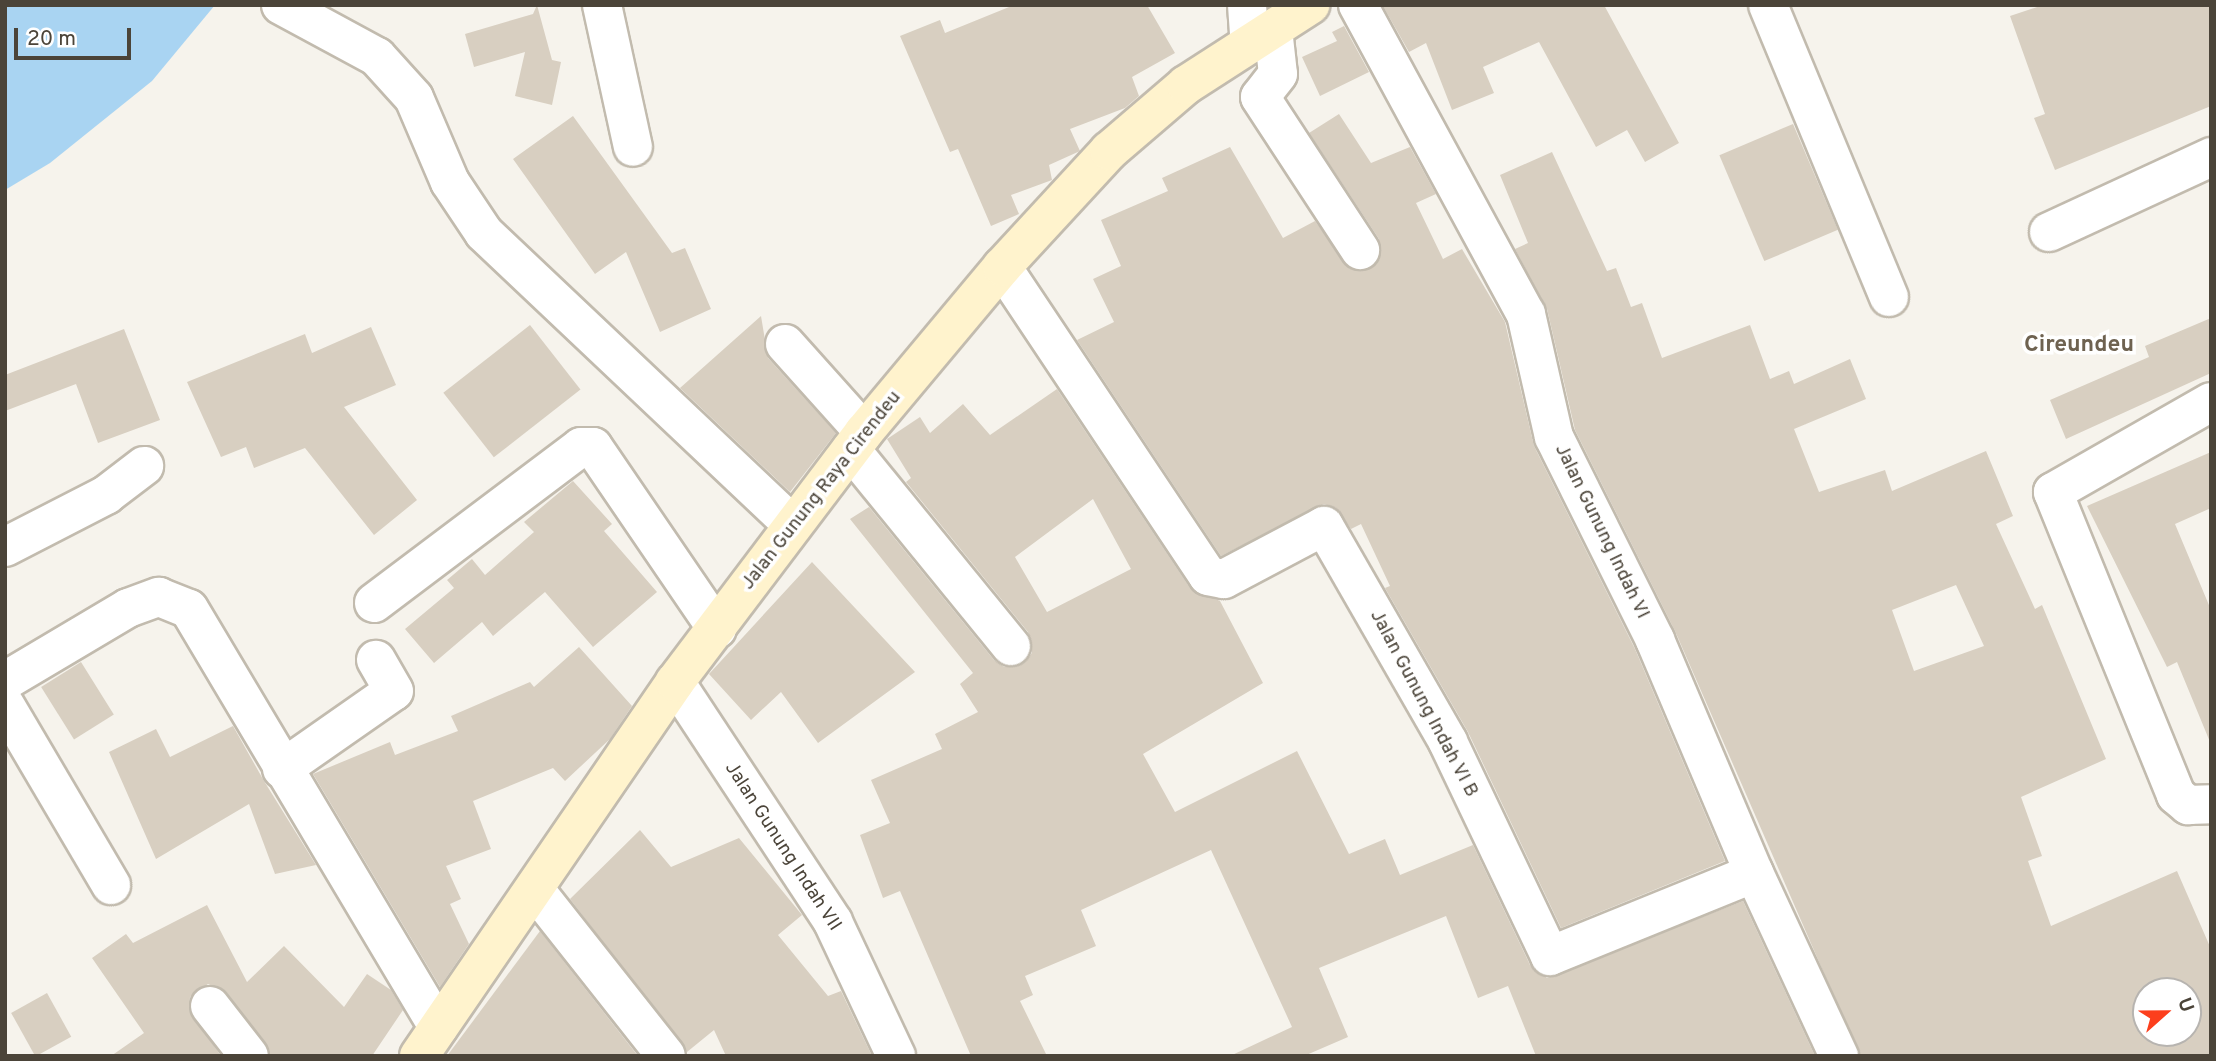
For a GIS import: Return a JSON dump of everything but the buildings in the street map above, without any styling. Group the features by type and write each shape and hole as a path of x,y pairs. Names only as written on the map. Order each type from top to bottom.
{"street":[{"path":"281,5 377,57 414,98 450,182 484,233 793,524"},
{"path":"602,5 633,147"},
{"name":"Jalan Gunung Raya Cirendeu","path":"428,1042 535,890 675,682 858,441 1002,267 1108,150 1257,26 1310,5"},
{"name":"Jalan Gunung Indah VI","path":"1358,5 1531,324 1554,437 1655,640 1754,873"},
{"path":"1768,5 1889,297"},
{"path":"1257,26 1278,74 1260,97 1360,250"},
{"path":"2049,232 2211,157"},
{"name":"Jalan Gunung Indah VI B","path":"1002,267 1208,576 1224,579 1324,526 1448,742 1552,958 1754,873"},
{"path":"785,344 1011,646"},
{"path":"2211,402 2053,492 2176,796 2188,805 2211,804"},
{"path":"374,603 582,447 593,447 717,629"},
{"path":"5,547 106,495 144,466"},
{"path":"5,681 128,608 159,597 189,609 282,769 428,1042"},
{"path":"282,769 394,691 376,660"},
{"name":"Jalan Gunung Indah VII","path":"675,682 833,922 896,1056"},
{"path":"5,705 111,886"},
{"path":"1754,873 1839,1056"},
{"path":"535,890 666,1056"},
{"path":"210,1006 249,1056"}],"water":[{"path":"5,5 215,5 152,81 50,163 5,190"}],"district":[{"name":"Cireundeu","path":"2079,346"}]}
